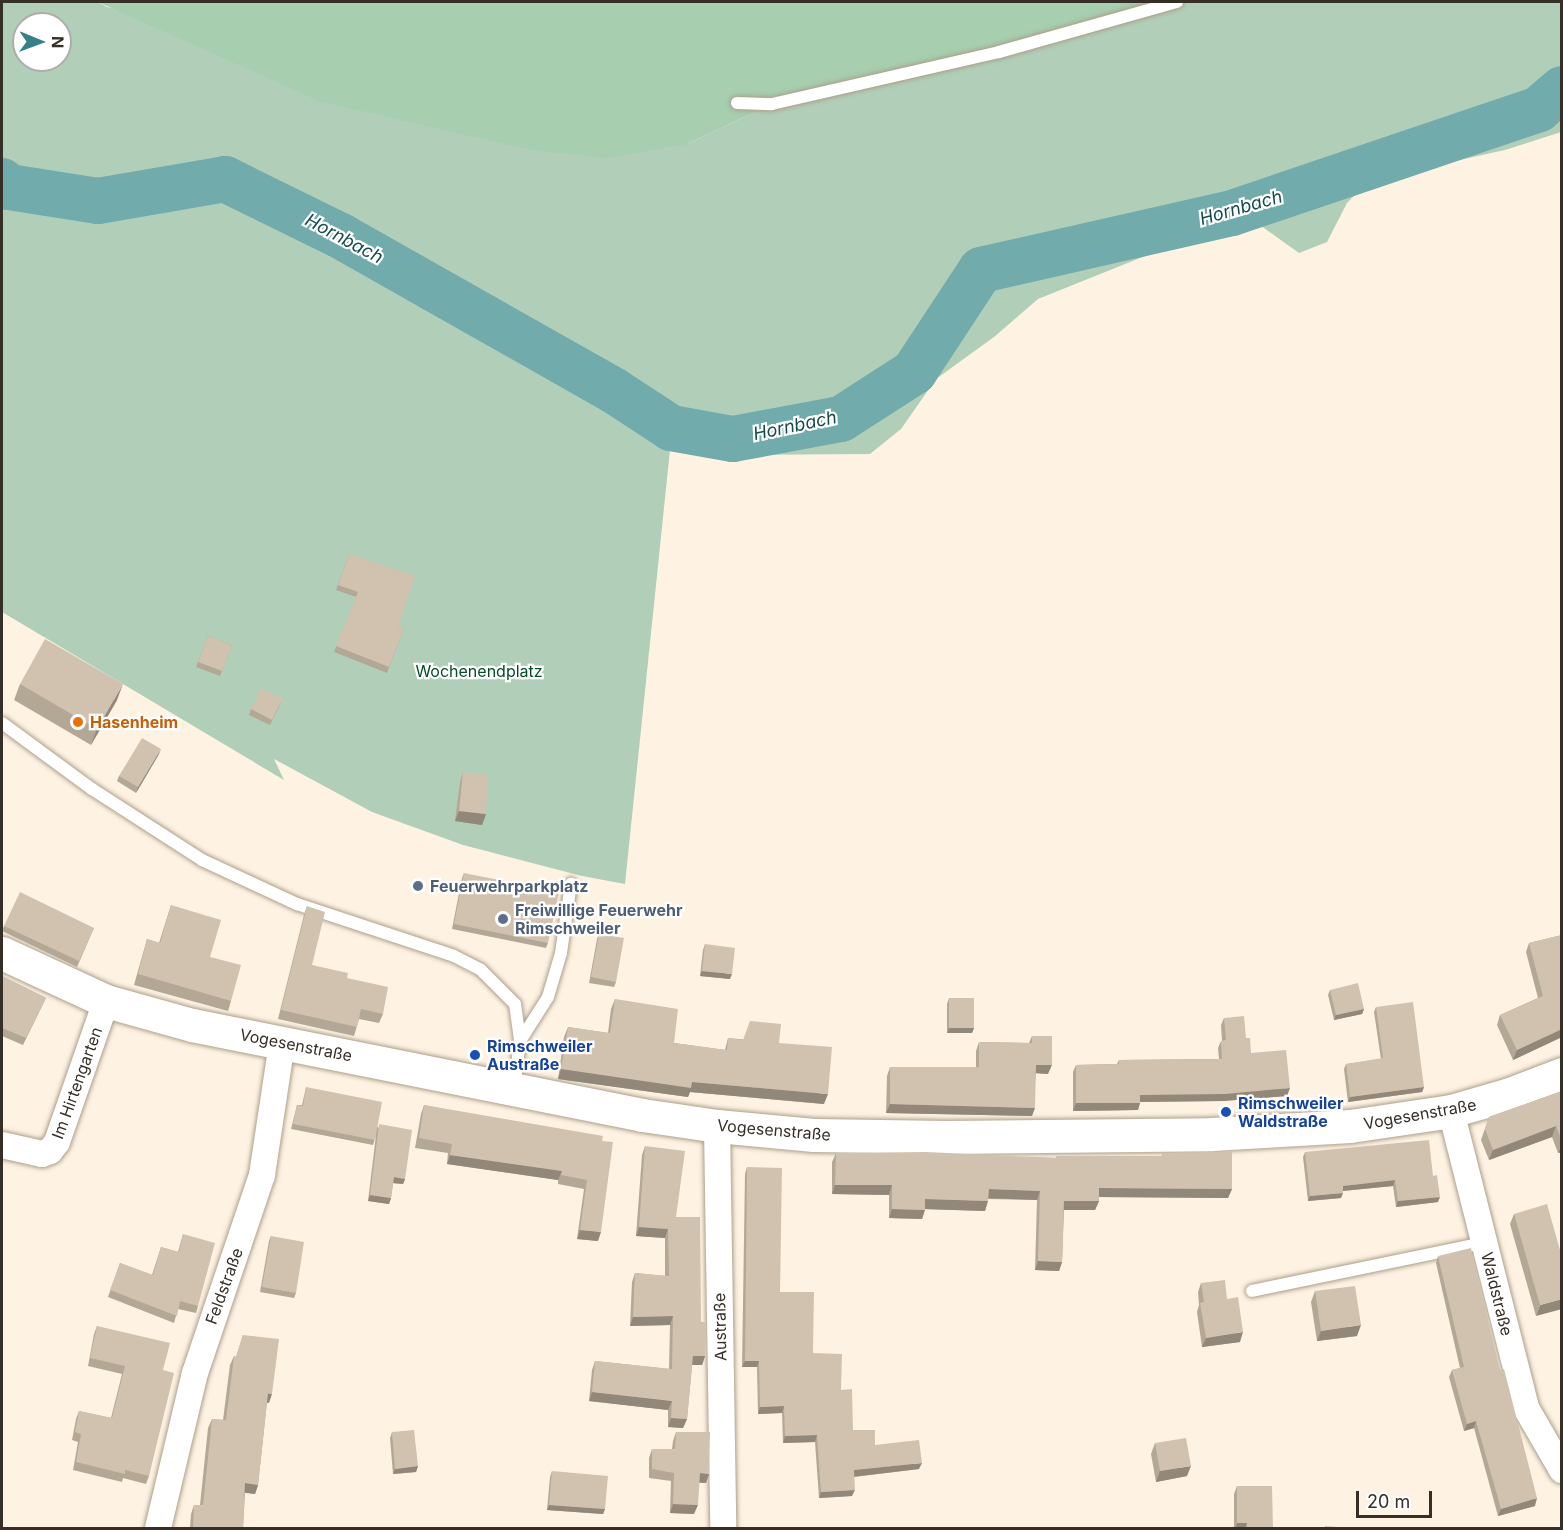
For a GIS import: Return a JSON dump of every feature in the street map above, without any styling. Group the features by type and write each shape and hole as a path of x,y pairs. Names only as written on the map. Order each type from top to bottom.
{"main road":[{"name":"Vogesenstraße","path":"2,953 106,1001 192,1025 642,1115 717,1126 813,1135 878,1137 1212,1134 1350,1126 1451,1111 1510,1094 1562,1074"}],"street":[{"name":"Im Hirtengarten","path":"2,1145 42,1155 50,1151 57,1142 106,1001"},
{"name":"Feldstraße","path":"158,1528 195,1373 262,1175 282,1043"},
{"name":"Waldstraße","path":"1451,1111 1526,1408 1562,1470"},
{"name":"Austraße","path":"717,1126 723,1528"}],"lane":[{"path":"737,103 772,104 999,52 1177,2"},
{"path":"2,723 92,789 202,860 297,904 453,956 481,970 515,1004 520,1041 513,1089"},
{"path":"520,1041 548,997 561,953 571,884"},
{"path":"1252,1291 1484,1243"}],"green space":[{"name":"Wochenendplatz","path":"2,2 98,2 107,7 687,144 772,104 1177,2 1561,2 1561,132 1505,150 1391,175 1367,183 1347,203 1327,242 1299,253 1253,220 1195,236 1038,299 994,337 936,379 901,429 870,454 729,455 670,450 625,884 582,876 463,845 372,812 274,759 284,780 2,612"},
{"path":"98,2 1177,2 772,104 687,144 607,158 531,150 319,101"}],"building":[{"path":"349,554 415,576 398,626 404,628 389,667 336,646 358,592 338,585"},
{"path":"208,636 232,645 222,671 198,662"},
{"name":"Hasenheim","path":"45,639 123,684 97,729 20,684"},
{"path":"261,688 283,698 272,720 251,709"},
{"path":"142,738 161,749 138,787 119,776"},
{"path":"463,772 488,775 486,814 459,811"},
{"name":"Freiwillige Feuerwehr Rimschweiler","path":"464,873 559,892 548,943 454,924"},
{"path":"20,892 94,928 79,961 4,926"},
{"path":"171,905 221,920 210,957 241,965 231,1001 138,974 147,939 160,943"},
{"path":"307,906 325,912 312,965 348,973 347,978 388,987 383,1014 361,1009 357,1027 281,1010"},
{"path":"599,934 624,938 616,982 591,977"},
{"path":"1562,935 1562,1029 1517,1050 1500,1015 1543,996 1529,943"},
{"path":"705,944 735,948 732,974 702,971"},
{"path":"2,976 46,998 26,1038 2,1028"},
{"path":"1358,983 1364,1009 1336,1015 1330,990"},
{"path":"949,998 974,998 974,1028 949,1028"},
{"path":"615,999 678,1009 674,1043 727,1050 728,1038 743,1040 750,1021 781,1024 779,1043 832,1047 828,1094 692,1082 691,1088 561,1069 568,1027 610,1033"},
{"path":"1413,1002 1424,1087 1350,1097 1346,1064 1383,1058 1376,1007"},
{"path":"1244,1016 1246,1038 1250,1038 1251,1053 1286,1050 1290,1088 1225,1094 1140,1095 1140,1103 1076,1103 1076,1065 1119,1064 1119,1060 1222,1059 1221,1041 1226,1040 1224,1018"},
{"path":"1032,1036 1052,1036 1052,1065 1036,1065 1035,1108 890,1104 890,1067 979,1067 979,1042 1032,1043"},
{"path":"306,1087 382,1102 375,1140 293,1124 297,1105 303,1106"},
{"path":"1562,1091 1562,1141 1556,1126 1493,1150 1485,1129 1489,1117"},
{"path":"424,1105 603,1136 602,1141 613,1142 601,1232 580,1230 587,1180 561,1175 562,1171 450,1155 452,1144 419,1138"},
{"path":"379,1124 412,1130 405,1179 394,1177 391,1198 370,1195"},
{"path":"1429,1140 1433,1176 1437,1175 1440,1197 1398,1201 1395,1180 1343,1186 1343,1193 1310,1196 1305,1152"},
{"path":"645,1146 685,1151 676,1217 700,1217 701,1322 706,1322 705,1356 693,1356 687,1419 671,1418 672,1401 592,1392 595,1361 672,1369 673,1316 633,1317 635,1273 669,1276 668,1229 639,1227"},
{"path":"926,1152 1057,1158 1057,1156 1163,1156 1163,1153 1232,1152 1232,1189 1099,1188 1099,1201 1064,1201 1062,1262 1038,1261 1040,1191 989,1189 988,1201 925,1199 925,1210 892,1209 892,1185 835,1185 836,1153"},
{"path":"747,1167 782,1168 780,1292 814,1292 813,1353 842,1354 841,1390 852,1389 853,1430 875,1430 875,1445 919,1440 922,1463 854,1470 855,1490 821,1492 817,1435 785,1436 784,1406 760,1407 759,1361 745,1361"},
{"path":"1547,1204 1560,1250 1562,1250 1562,1299 1540,1305 1514,1214"},
{"path":"183,1234 215,1243 198,1306 180,1301 177,1316 110,1290 120,1263 153,1275 161,1247 179,1252"},
{"path":"271,1236 304,1242 296,1293 262,1287"},
{"path":"1471,1248 1500,1370 1504,1369 1537,1498 1501,1509 1476,1421 1467,1424 1452,1370 1464,1367 1438,1256"},
{"path":"1225,1280 1227,1299 1238,1297 1243,1332 1206,1338 1200,1303 1204,1302 1201,1283"},
{"path":"1355,1286 1361,1325 1321,1331 1315,1291"},
{"path":"97,1326 170,1343 163,1370 174,1373 149,1476 125,1470 125,1474 76,1462 81,1434 75,1432 79,1411 112,1418 125,1366 90,1358"},
{"path":"243,1335 279,1339 272,1394 268,1393 258,1485 245,1483 243,1528 193,1528 194,1505 203,1505 212,1419 226,1420 234,1356 236,1357"},
{"path":"414,1430 418,1466 395,1469 392,1432"},
{"path":"676,1432 710,1432 709,1474 700,1473 698,1505 673,1504 674,1473 652,1469 652,1449 675,1449"},
{"path":"1186,1438 1191,1466 1160,1471 1155,1443"},
{"path":"552,1471 608,1476 605,1509 549,1505"},
{"path":"1237,1486 1272,1486 1273,1528 1247,1528 1247,1523 1237,1523"},
{"path":"1325,1526 1349,1528 1325,1528"}],"waterway":[{"name":"Hornbach","path":"2,181 9,187 98,201 225,179 339,235 613,390 671,428 733,439 841,419 914,372 981,270 1232,213 1539,109 1562,89"}],"place":[{"name":"Hasenheim","path":"78,722"},
{"name":"Feuerwehrparkplatz","path":"418,886"},
{"name":"Freiwillige Feuerwehr Rimschweiler","path":"503,919"},
{"name":"Rimschweiler Austraße","path":"475,1055"},
{"name":"Rimschweiler Waldstraße","path":"1226,1112"}]}
